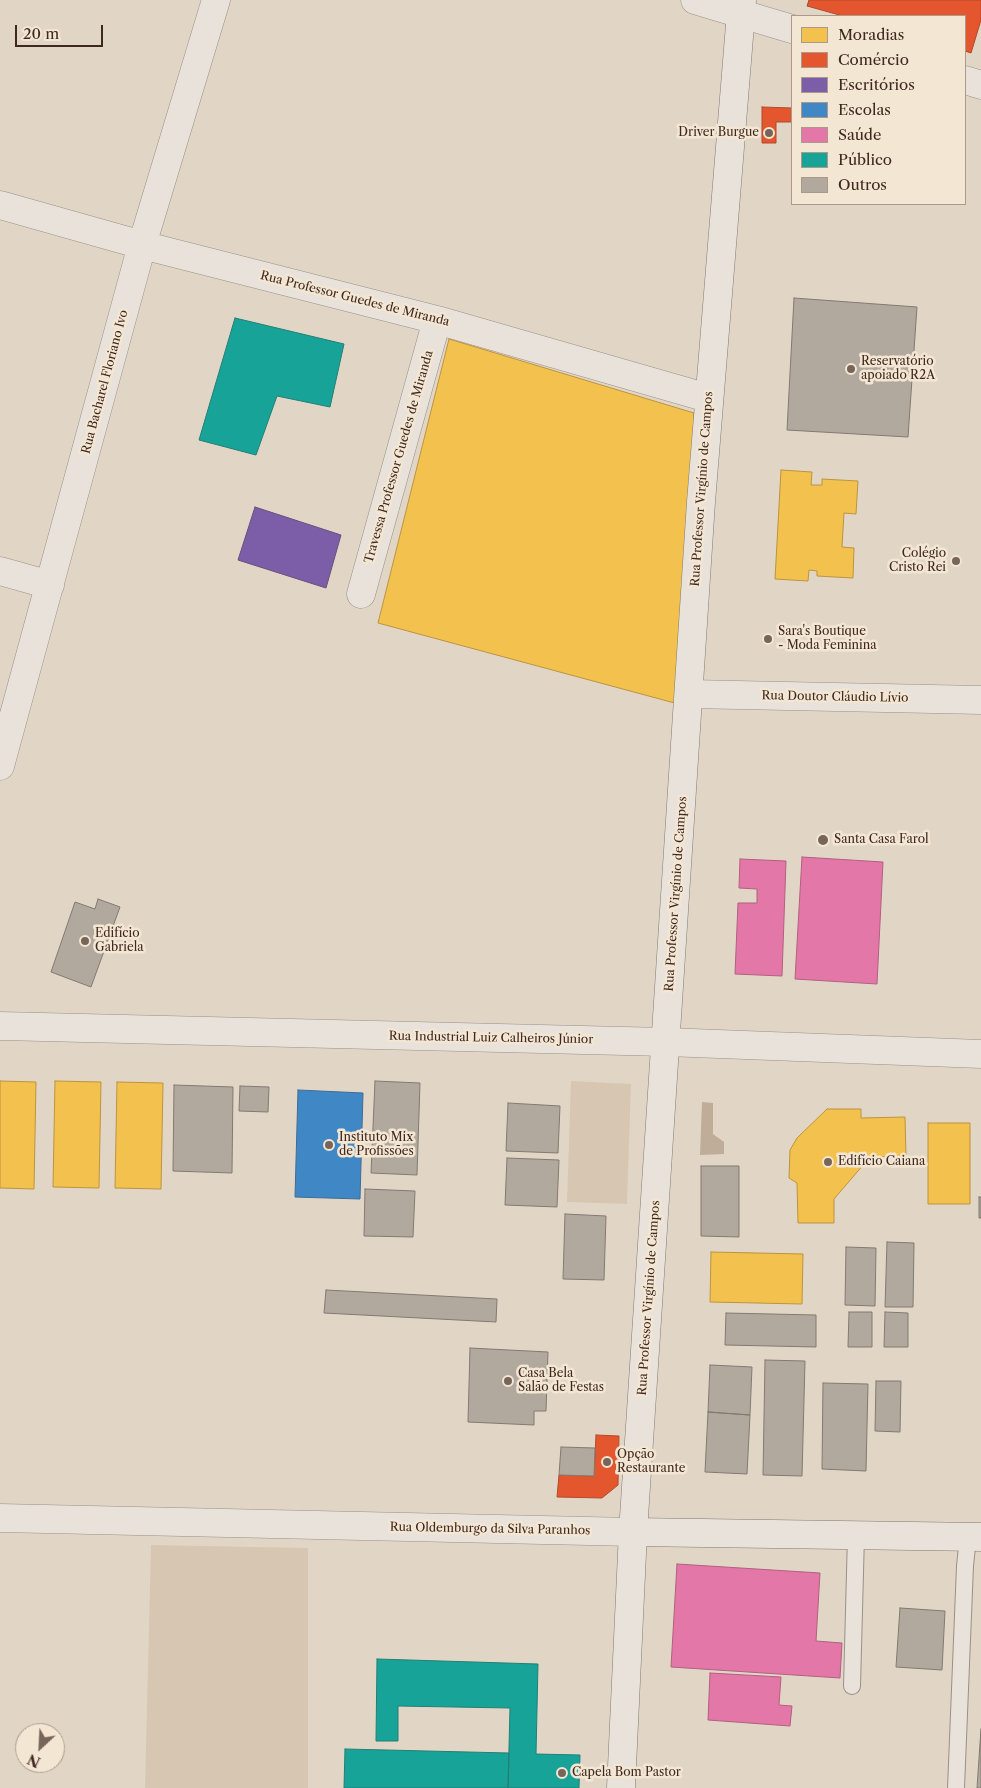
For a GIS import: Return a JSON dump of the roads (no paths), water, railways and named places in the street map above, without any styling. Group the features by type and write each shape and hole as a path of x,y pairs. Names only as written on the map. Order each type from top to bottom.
{"street":[{"name":"Rua Bacharel Floriano Ivo","path":"0,766 142,245 216,0"},
{"path":"695,0 742,7 791,29"},
{"name":"Rua Professor Virgínio de Campos","path":"621,1788 633,1532 708,398 742,7"},
{"path":"966,80 981,85"},
{"name":"Rua Professor Guedes de Miranda","path":"0,205 142,245 437,320 708,398"},
{"name":"Travessa Professor Guedes de Miranda","path":"360,594 437,320"},
{"path":"0,571 50,585"},
{"name":"Rua Doutor Cláudio Lívio","path":"689,694 981,700"},
{"name":"Rua Industrial Luiz Calheiros Júnior","path":"0,1026 666,1042 981,1054"},
{"name":"Rua Oldemburgo da Silva Paranhos","path":"0,1518 633,1532 974,1537"}],"lane":[{"path":"852,1686 856,1535"},
{"path":"956,1788 965,1566 974,1537"}],"place":[{"name":"Driver Burgue","path":"769,133"},
{"name":"Reservatório apoiado R2A","path":"851,369"},
{"name":"Colégio Cristo Rei","path":"956,561"},
{"name":"Sara's Boutique - Moda Feminina","path":"768,639"},
{"name":"Santa Casa Farol","path":"823,840"},
{"name":"Edifício Gabriela","path":"85,941"},
{"name":"Instituto Mix de Profissões","path":"329,1145"},
{"name":"Edifício Caiana","path":"828,1162"},
{"name":"Casa Bela Salão de Festas","path":"508,1381"},
{"name":"Opção Restaurante","path":"607,1462"},
{"name":"Capela Bom Pastor","path":"562,1773"}]}
